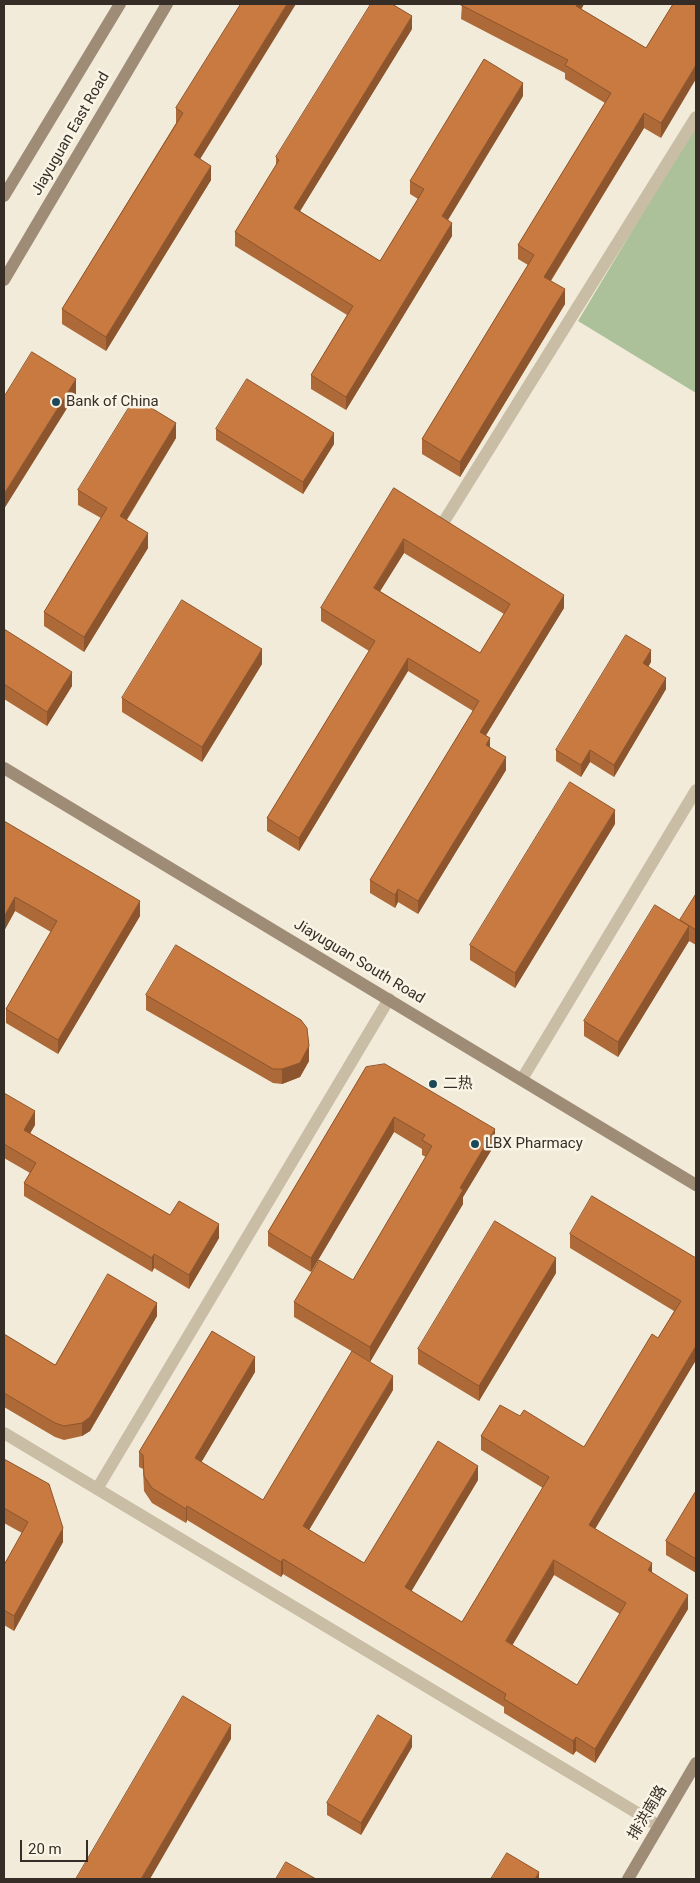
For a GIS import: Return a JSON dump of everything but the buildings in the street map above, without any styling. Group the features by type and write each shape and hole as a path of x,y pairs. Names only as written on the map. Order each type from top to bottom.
{"main road":[{"name":"Jiayuguan East Road","path":"4,196 120,4"},
{"name":"Jiayuguan East Road","path":"4,280 166,4"},
{"name":"Jiayuguan South Road","path":"4,768 696,1185"},
{"name":"排洪南路","path":"628,1879 696,1763"}],"street":[{"path":"444,524 696,117"},
{"path":"522,1079 696,790"},
{"path":"97,1489 389,999"},
{"path":"4,1433 659,1826"}],"green space":[{"path":"696,124 696,393 578,321"}],"place":[{"name":"Bank of China","path":"56,402"},
{"name":"二热","path":"433,1084"},
{"name":"LBX Pharmacy","path":"475,1144"}]}
